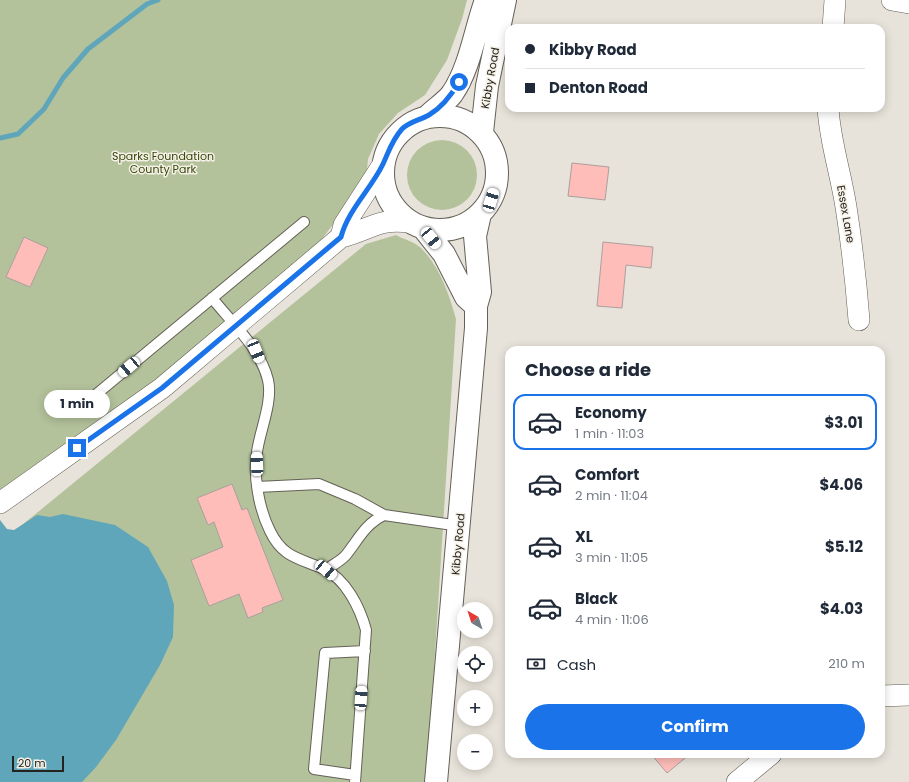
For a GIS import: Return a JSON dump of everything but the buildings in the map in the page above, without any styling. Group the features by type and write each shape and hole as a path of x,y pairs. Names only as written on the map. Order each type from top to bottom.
{"main road":[{"path":"476,306 466,297 444,254 417,226 399,213 391,202 383,176 384,163 388,150 403,128 415,120 429,115 451,95 459,82 466,68 476,26 486,0"},
{"name":"Kibby Road","path":"482,132 487,86 505,0"},
{"path":"417,226 437,231 455,228 470,222 480,214 491,200 496,183 495,163 482,132 471,122 457,117 429,115"},
{"name":"Kibby Road","path":"436,782 460,526 476,328 476,306 480,292 475,236 480,214"}],"street":[{"path":"833,24 835,0"},
{"path":"892,0 909,3"},
{"name":"Essex Lane","path":"829,112 836,159 846,206 855,270 859,320"},
{"path":"341,237 344,225 384,163"},
{"path":"3,501 162,388 341,237 381,222 392,220 417,226"},
{"path":"885,696 909,695"},
{"path":"737,782 766,758"}],"lane":[{"path":"94,397 304,222"},
{"path":"212,298 256,351 268,381 267,409 256,453 258,499 269,530 280,548 303,562 326,570 346,587 361,611 366,630 355,779 314,769 325,653 364,651"},
{"path":"257,487 319,484 355,499 384,515 460,526"},
{"path":"326,570 345,557 360,534 373,520 384,515"}],"green space":[{"name":"Sparks Foundation County Park","path":"0,0 467,0 462,19 447,60 425,95 398,113 379,134 368,159 366,181 315,248 0,510"},
{"path":"435,140 449,140 462,146 471,155 477,168 475,188 467,200 449,210 435,210 422,204 413,195 407,182 407,168 413,155 422,146"},
{"path":"396,235 412,242 428,255 443,281 456,319 427,782 0,782 0,543 366,244"}],"water":[{"path":"63,514 115,525 148,547 167,581 174,605 173,637 160,665 116,740 96,767 82,782 0,782 0,520 7,529 14,530 37,515 50,517"}],"waterway":[{"path":"0,138 18,134 44,109 63,78 88,49 147,4 158,0"}],"route":[{"path":"77,448 162,388 341,237 344,225 384,163 388,150 395,138 403,128 415,120 429,115 451,95 459,82"}]}
